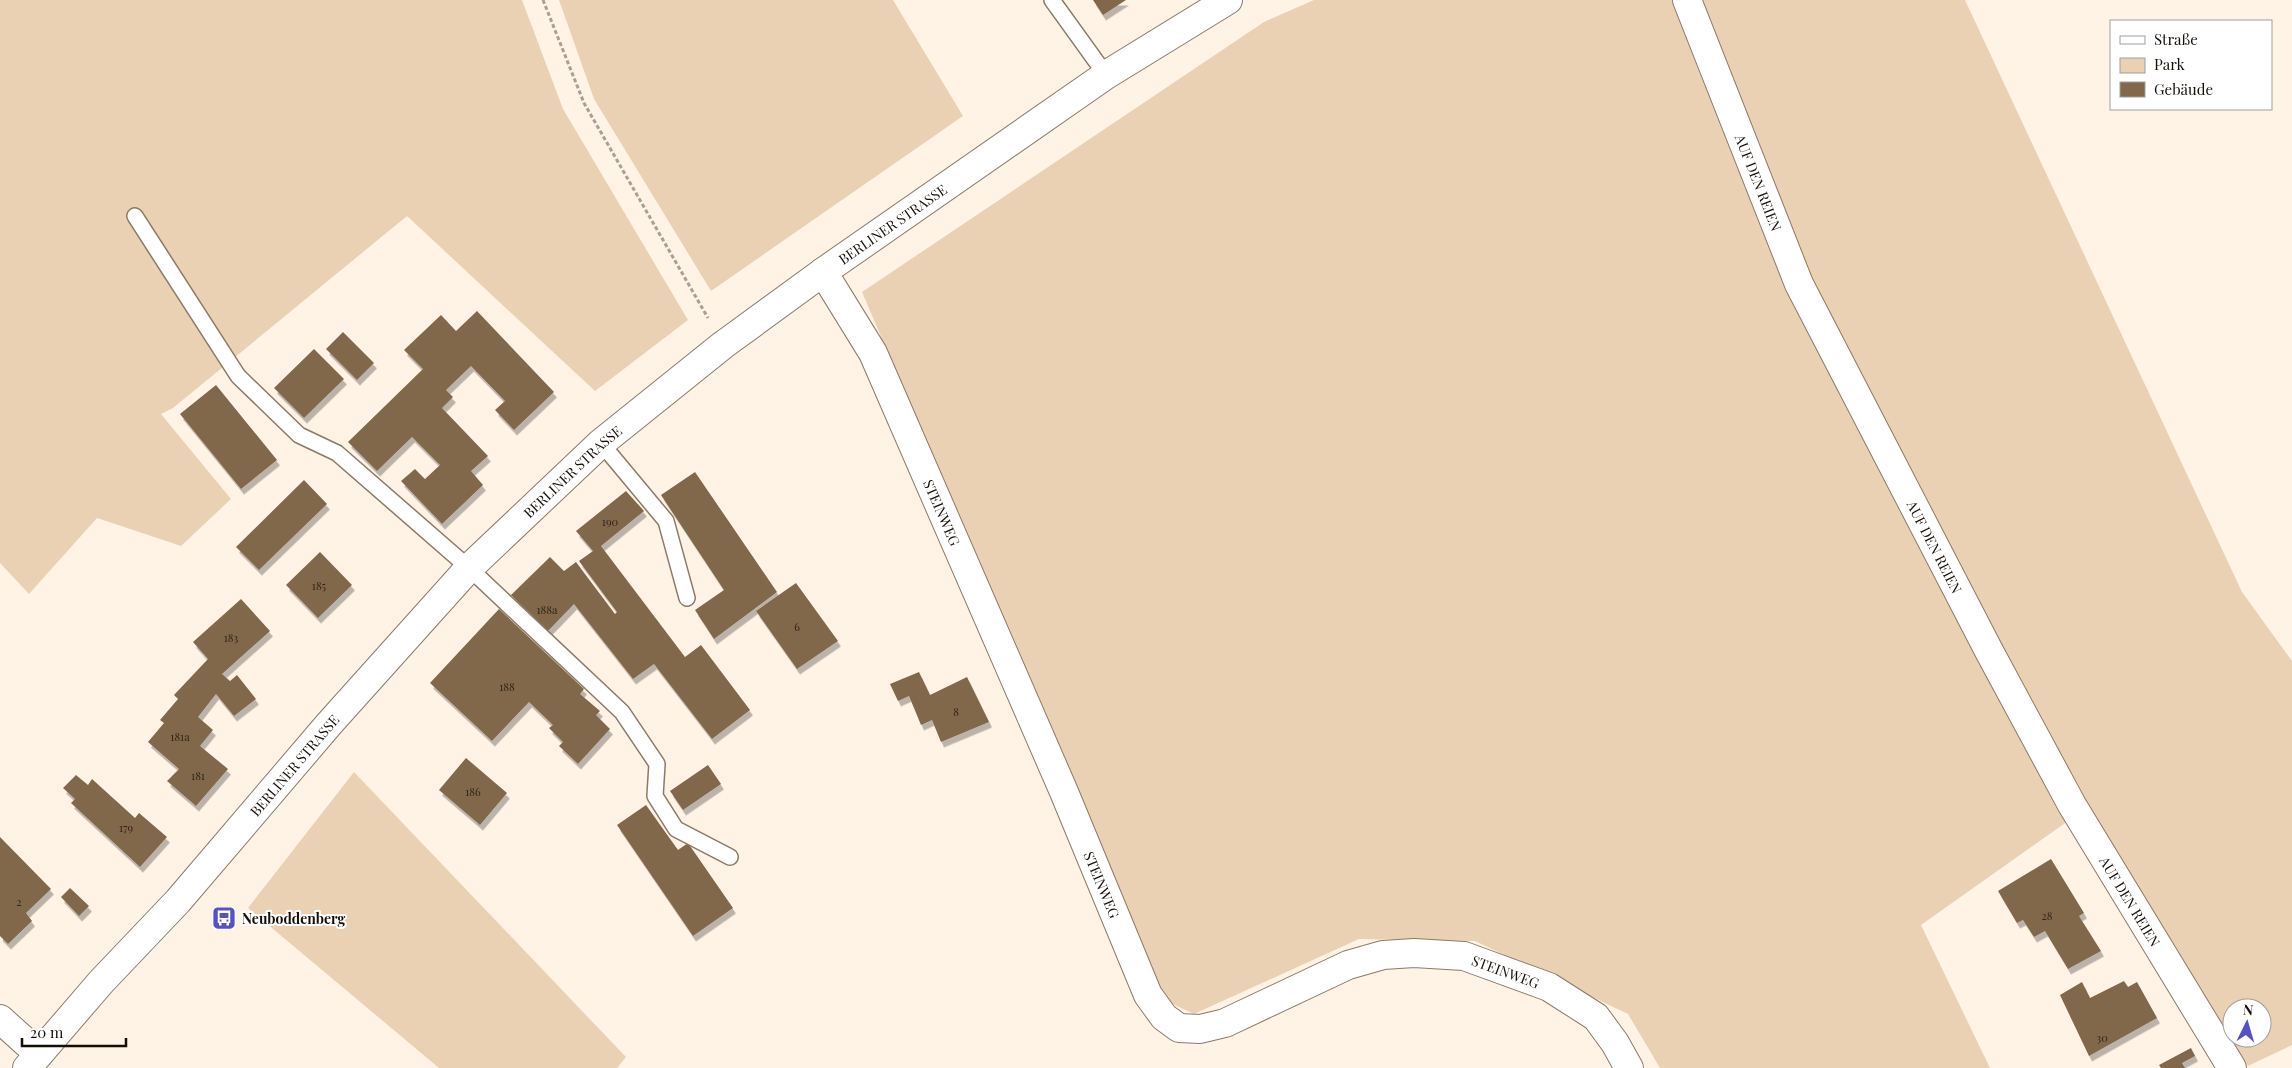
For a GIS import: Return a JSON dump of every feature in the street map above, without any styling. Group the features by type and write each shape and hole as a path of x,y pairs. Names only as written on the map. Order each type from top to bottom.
{"street":[{"name":"BERLINER STRASSE","path":"33,1061 101,982 178,901 329,724 470,568 601,443 723,345 823,272 1106,75 1228,0"},
{"name":"AUF DEN REIEN","path":"1687,0 1799,284 1989,651 2072,805 2232,1068"},
{"name":"STEINWEG","path":"823,272 873,353 1064,792 1148,995 1164,1017 1179,1028 1200,1029 1225,1023 1348,965 1383,955 1414,953 1464,956 1549,987 1596,1017 1615,1043 1629,1068"},
{"path":"0,1019 33,1061"}],"lane":[{"path":"1052,0 1106,75"},
{"path":"135,216 238,376 299,435 338,453 470,568 622,712 657,764 655,796 676,829 730,856"},
{"path":"601,443 666,521 687,598"}],"path":[{"path":"543,0 584,103 723,345"}],"green space":[{"path":"0,0 522,0 563,109 688,320 595,391 407,216 173,408 161,414 231,499 181,546 97,518 29,594 0,563"},
{"path":"559,0 893,0 963,116 711,291 594,99"},
{"path":"1314,0 1965,0 2242,592 2292,661 2292,1045 2248,1066 2237,1048 2272,1048 2272,998 2222,998 2222,1025 2085,809 1921,925 1990,1068 1660,1068 1628,1014 1475,941 1359,939 1194,1014 1164,1000 862,292 1264,22"},
{"path":"354,772 626,1057 617,1068 439,1068 248,908"}],"building":[{"path":"1093,0 1126,0 1103,15"},
{"path":"477,311 554,392 514,430 495,410 505,401 471,366 446,390 453,397 442,408 488,456 471,471 483,485 442,524 401,481 415,469 425,479 440,465 412,437 377,471 348,442 423,369 404,350 441,315 456,331"},
{"path":"343,332 374,363 357,380 326,349"},
{"path":"314,349 344,379 304,418 274,388"},
{"path":"216,385 277,460 241,489 180,414"},
{"path":"695,472 777,592 714,639 695,610 724,590 661,495"},
{"path":"304,480 327,504 259,570 236,547"},
{"path":"626,491 644,511 601,546 685,657 701,645 750,710 712,739 654,664 633,679 574,604 548,631 511,595 550,557 564,571 576,562 615,614 617,612 579,561 593,551 576,531"},
{"path":"320,552 352,585 318,618 286,585"},
{"path":"796,583 838,641 797,669 756,611"},
{"path":"241,599 270,631 222,674 230,681 237,675 256,699 234,716 216,694 198,717 213,730 200,746 228,769 196,806 167,781 179,769 148,742 164,723 160,720 178,699 174,695 208,659 193,642"},
{"path":"499,609 584,689 580,694 600,711 596,715 610,729 578,764 559,746 563,742 549,728 553,725 529,702 492,741 430,683"},
{"path":"919,672 930,695 967,677 989,722 941,742 932,720 921,725 909,696 898,701 890,684"},
{"path":"466,758 507,793 480,825 439,790"},
{"path":"708,765 721,784 683,810 670,791"},
{"path":"76,775 88,785 92,779 135,818 139,813 167,837 140,867 71,803 75,799 63,788"},
{"path":"646,805 678,850 688,843 733,908 693,936 617,825"},
{"path":"0,837 51,889 26,913 32,921 8,944 0,936"},
{"path":"2051,859 2084,913 2079,916 2101,951 2068,969 2045,931 2034,937 2023,920 2017,923 1998,891"},
{"path":"70,888 89,906 79,916 61,897"},
{"path":"2124,981 2128,987 2137,982 2157,1018 2089,1056 2060,995 2082,982 2090,998"},
{"path":"2191,1048 2195,1056 2182,1063 2185,1068 2161,1068 2159,1065"}],"place":[{"name":"Neuboddenberg","path":"224,918"}]}
